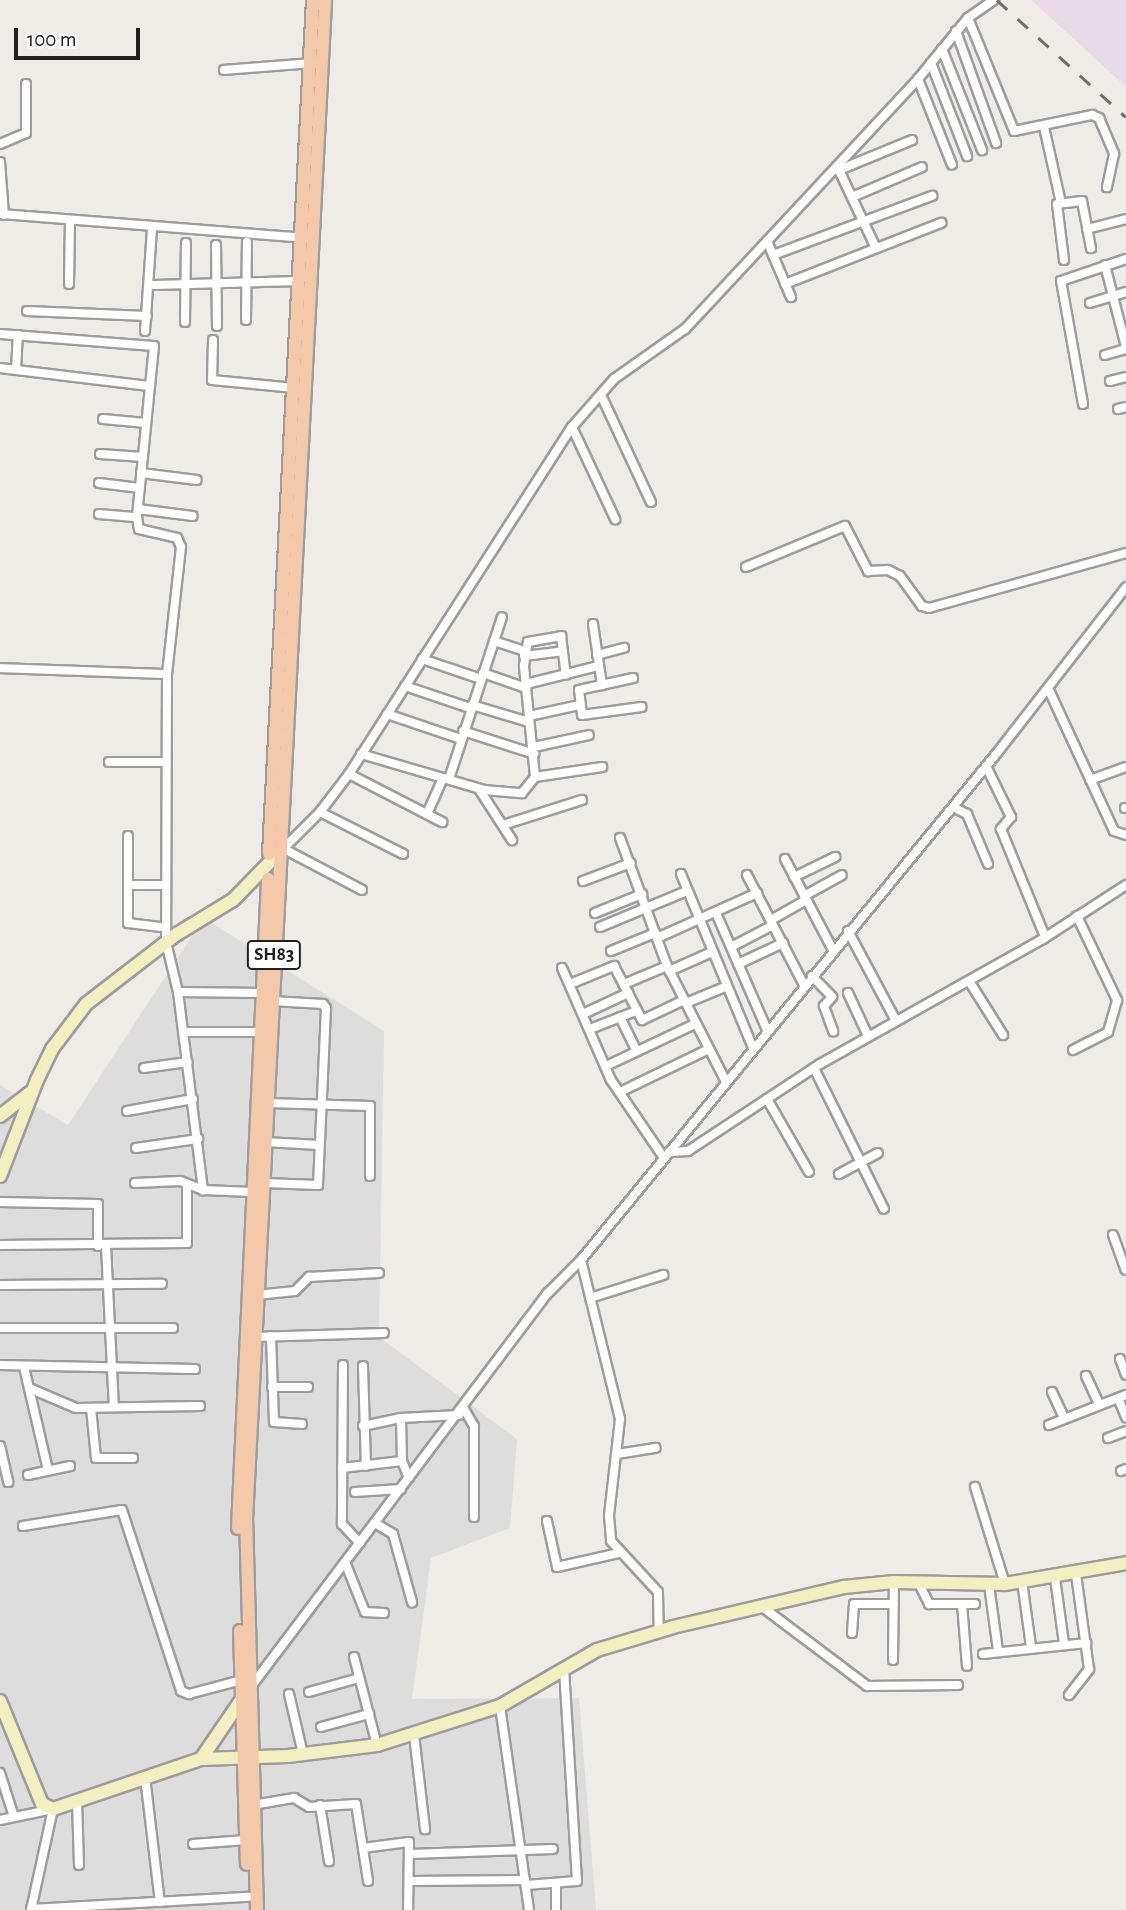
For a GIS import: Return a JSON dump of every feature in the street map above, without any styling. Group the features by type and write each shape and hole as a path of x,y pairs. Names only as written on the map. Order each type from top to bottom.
{"main road":[{"name":"SH83","path":"249,1903 246,1840 246,1520 264,1183 267,997 277,856 299,281 312,63 313,0"},
{"name":"SH83","path":"286,634 325,0"},
{"name":"SH83","path":"257,1910 253,1805 242,1699 246,1683 237,1503 261,1032 267,997"}],"street":[{"path":"0,1176 33,1088 52,1049 86,1004 166,942 233,900 320,812 349,774 572,427 614,379 685,329 838,168 918,79 968,18 994,0"},
{"path":"968,18 1013,129 1020,133 1097,116 1114,154 1107,187"},
{"path":"956,31 996,143"},
{"path":"942,49 982,150"},
{"path":"224,70 312,63"},
{"path":"931,63 967,156"},
{"path":"918,79 951,165"},
{"path":"0,144 26,133 26,84"},
{"path":"1044,127 1061,203"},
{"path":"838,168 912,140"},
{"path":"0,162 2,215 302,238"},
{"path":"852,197 922,167"},
{"path":"838,168 876,248"},
{"path":"773,255 932,196"},
{"path":"1063,260 1055,208 1061,203 1082,201 1091,248"},
{"path":"1087,229 1126,219"},
{"path":"69,284 70,220"},
{"path":"785,284 941,223"},
{"path":"145,331 152,227"},
{"path":"767,240 791,297"},
{"path":"185,322 186,243"},
{"path":"246,320 247,243"},
{"path":"216,245 217,326"},
{"path":"1083,404 1061,281 1126,259"},
{"path":"1105,265 1123,326 1126,348 1105,355"},
{"path":"154,285 299,281"},
{"path":"1090,303 1126,292"},
{"path":"27,310 146,316"},
{"path":"0,334 150,344 154,351 138,513 139,529 177,538 181,547 166,674 166,942 184,1032 203,1190"},
{"path":"16,370 18,335"},
{"path":"213,340 212,380 295,388"},
{"path":"0,368 149,386"},
{"path":"1111,381 1126,377"},
{"path":"601,395 651,502"},
{"path":"103,419 146,423"},
{"path":"572,427 615,519"},
{"path":"100,454 143,457"},
{"path":"141,473 197,480"},
{"path":"99,483 140,488"},
{"path":"99,514 193,516"},
{"path":"746,567 845,526 868,571 888,570 900,576 922,606 929,608 1126,553"},
{"path":"23,1526 122,1510 181,1691 189,1694 246,1683 360,1543 548,1293 581,1260 848,931 953,807 1126,587"},
{"path":"426,814 446,779 502,617"},
{"path":"593,624 602,685"},
{"path":"362,754 479,789 522,793 535,777 524,654 529,641 559,635 566,675"},
{"path":"494,641 524,654 562,651"},
{"path":"597,655 624,648"},
{"path":"422,659 526,686 599,666"},
{"path":"0,668 166,674"},
{"path":"633,678 579,690 579,705 586,718 641,707"},
{"path":"405,686 471,706 529,719 579,705"},
{"path":"1048,688 1114,831 1126,835"},
{"path":"387,714 462,735 534,750 589,735"},
{"path":"109,761 166,762"},
{"path":"986,766 1012,817 1001,829 1045,937"},
{"path":"535,777 602,767"},
{"path":"1090,780 1126,767"},
{"path":"349,774 442,822"},
{"path":"479,789 512,840"},
{"path":"503,825 582,800"},
{"path":"953,807 967,814 988,864"},
{"path":"320,812 403,854"},
{"path":"128,836 129,926 166,928"},
{"path":"620,838 668,969 726,1082"},
{"path":"277,856 362,890"},
{"path":"794,877 835,857"},
{"path":"785,859 833,950"},
{"path":"583,881 631,863"},
{"path":"681,874 724,986 753,1048"},
{"path":"747,875 804,985"},
{"path":"731,947 842,875"},
{"path":"128,886 161,885"},
{"path":"667,1155 688,1151 814,1068 1045,937 1126,885"},
{"path":"600,927 687,891"},
{"path":"611,951 699,922 757,892"},
{"path":"595,913 642,894"},
{"path":"716,913 767,1030"},
{"path":"1073,1050 1108,1032 1117,1000 1077,916"},
{"path":"848,931 896,1021"},
{"path":"738,964 783,943"},
{"path":"624,984 712,952"},
{"path":"570,984 612,965 642,1020 724,986"},
{"path":"562,968 620,1092 667,1155"},
{"path":"812,976 832,997 824,1006 833,1031"},
{"path":"969,981 1003,1035"},
{"path":"178,992 267,997 326,1004 318,1185 264,1183"},
{"path":"583,1014 628,993"},
{"path":"848,993 868,1036"},
{"path":"590,1029 636,1011"},
{"path":"620,1017 636,1050"},
{"path":"606,1066 695,1024"},
{"path":"184,1032 261,1032"},
{"path":"620,1092 709,1049"},
{"path":"144,1068 188,1062"},
{"path":"814,1068 884,1209"},
{"path":"0,1116 33,1088"},
{"path":"127,1111 193,1099"},
{"path":"767,1099 809,1172"},
{"path":"267,1102 370,1106 370,1176"},
{"path":"136,1148 198,1139"},
{"path":"265,1142 319,1145"},
{"path":"839,1174 878,1153"},
{"path":"135,1183 187,1184 203,1190 252,1192"},
{"path":"0,1245 187,1243 187,1184"},
{"path":"0,1202 98,1205 109,1284 109,1367 114,1407"},
{"path":"1113,1235 1126,1270"},
{"path":"581,1260 618,1410 617,1454 609,1530 619,1553 658,1592 659,1631"},
{"path":"257,1295 295,1291 309,1277 379,1273"},
{"path":"590,1298 663,1275"},
{"path":"0,1285 162,1284"},
{"path":"0,1328 173,1328"},
{"path":"255,1336 384,1333"},
{"path":"271,1336 274,1422 302,1423"},
{"path":"1120,1359 1126,1374"},
{"path":"0,1365 195,1369"},
{"path":"343,1365 342,1528 360,1543"},
{"path":"363,1366 366,1466"},
{"path":"24,1367 48,1470"},
{"path":"1086,1376 1099,1404"},
{"path":"272,1387 308,1387"},
{"path":"29,1388 70,1406 200,1406"},
{"path":"1052,1392 1064,1418"},
{"path":"1049,1425 1122,1397 1126,1417"},
{"path":"91,1408 96,1458 133,1458"},
{"path":"363,1426 401,1418 461,1412"},
{"path":"461,1412 474,1426 474,1517"},
{"path":"401,1418 402,1461 409,1478"},
{"path":"1108,1438 1126,1431"},
{"path":"0,1446 8,1482"},
{"path":"617,1454 656,1448"},
{"path":"342,1468 402,1461"},
{"path":"29,1475 70,1466"},
{"path":"975,1487 1005,1584"},
{"path":"355,1492 401,1489"},
{"path":"547,1521 557,1567 619,1553"},
{"path":"375,1523 393,1534 412,1602"},
{"path":"345,1562 365,1612 384,1613"},
{"path":"0,1820 53,1809 201,1759 303,1754 377,1745 414,1735 467,1713 500,1706 597,1650 659,1631 765,1609 844,1587 894,1582 1005,1584 1055,1578 1126,1563"},
{"path":"1069,1695 1088,1672 1076,1574"},
{"path":"1055,1578 1064,1644"},
{"path":"1022,1581 1031,1647"},
{"path":"893,1660 894,1582"},
{"path":"918,1582 929,1604 975,1604"},
{"path":"989,1585 998,1651"},
{"path":"852,1633 854,1604 894,1604"},
{"path":"962,1604 967,1666"},
{"path":"765,1609 867,1686 958,1685"},
{"path":"983,1654 1086,1643"},
{"path":"354,1657 377,1745"},
{"path":"410,1881 573,1884 577,1878 565,1667"},
{"path":"309,1692 359,1678"},
{"path":"289,1694 303,1754"},
{"path":"201,1759 242,1699"},
{"path":"0,1702 42,1804 53,1809"},
{"path":"500,1706 529,1910"},
{"path":"321,1727 369,1714"},
{"path":"414,1735 425,1829"},
{"path":"0,1773 14,1817"},
{"path":"145,1777 160,1902"},
{"path":"253,1805 295,1798 306,1806 356,1804 368,1881"},
{"path":"77,1801 79,1865"},
{"path":"320,1805 329,1861"},
{"path":"53,1809 31,1910 160,1902 249,1903"},
{"path":"193,1844 246,1840"},
{"path":"363,1848 408,1842 408,1910"},
{"path":"410,1853 553,1849"},
{"path":"556,1884 556,1910"}],"shaded area":[{"path":"1031,0 1126,0 1126,87 1084,48"},
{"path":"204,918 384,1031 379,1337 517,1439 510,1528 431,1558 412,1699 579,1698 596,1910 0,1910 0,1085 68,1125"}],"railway":[{"path":"997,0 1126,117"}]}
